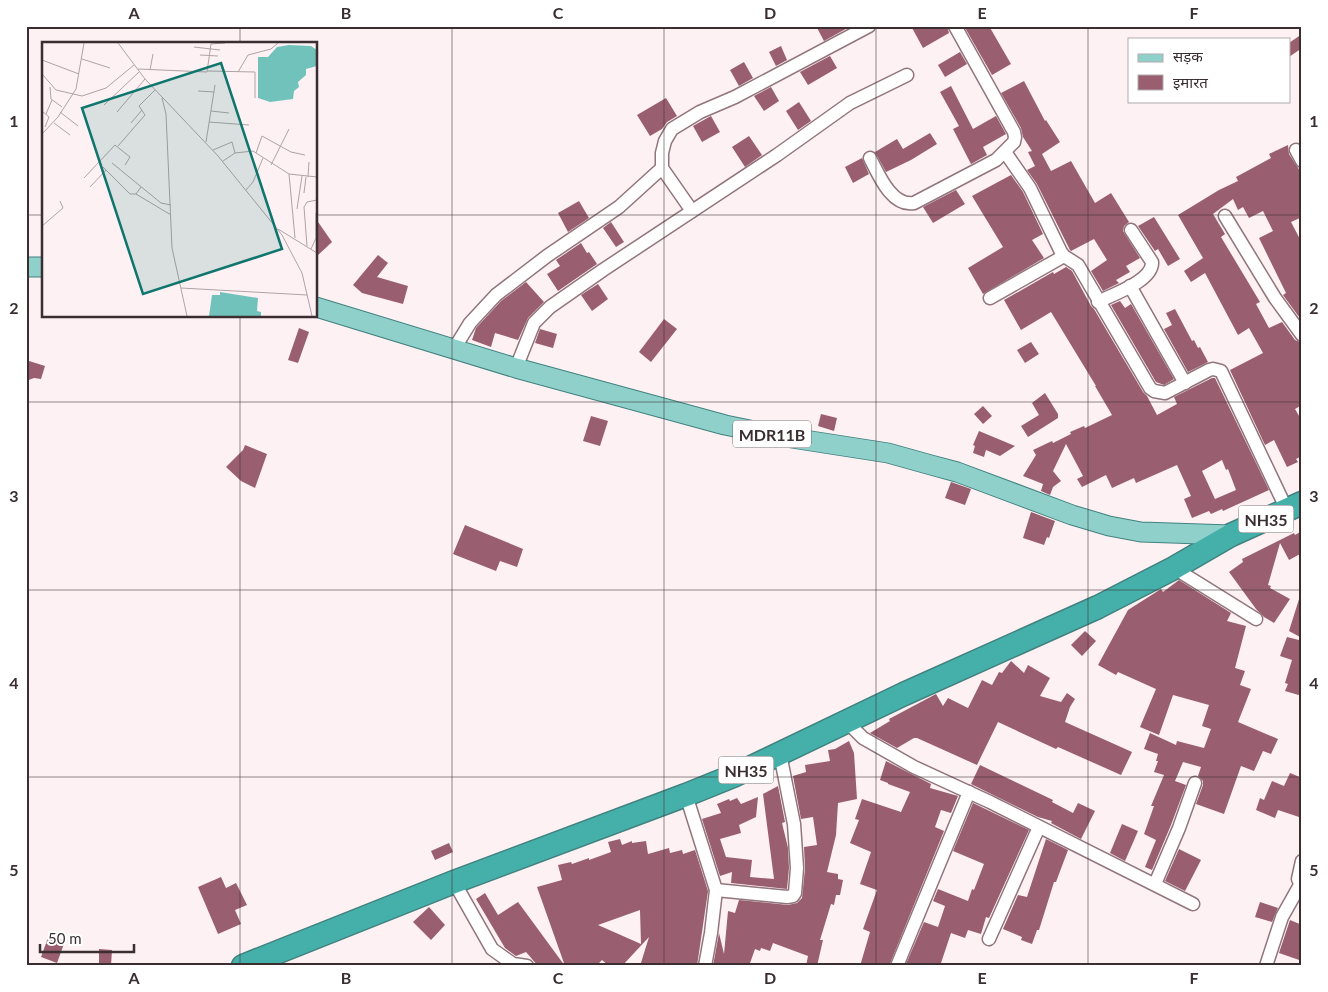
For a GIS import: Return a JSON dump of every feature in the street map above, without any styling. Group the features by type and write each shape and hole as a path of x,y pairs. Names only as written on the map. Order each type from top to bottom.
{"highway":[{"name":"NH35","path":"243,966 454,882 686,795 780,754 1098,607 1174,568 1231,535 1295,506"}],"main road":[{"path":"26,267 42,267"},
{"name":"MDR11B","path":"318,308 516,368 725,425 779,436 888,453 957,472 1072,515 1109,526 1141,532 1231,535"}],"street":[{"path":"692,211 662,168 662,154 665,141 672,130 700,112 735,96 869,26"},
{"path":"870,158 891,194 909,204 996,160 1014,142 1016,137 1014,132 955,26"},
{"path":"516,368 534,323 540,316 603,270 777,155 850,103 907,75"},
{"path":"1005,152 1030,188 1064,256 1078,265 1150,388 1154,391 1165,393 1213,369 1222,371 1295,506"},
{"path":"454,349 470,322 496,295 547,256 619,207 662,168"},
{"path":"1225,216 1275,298 1302,335"},
{"path":"1098,302 1148,275 1152,268 1152,262 1131,230"},
{"path":"990,298 1064,256"},
{"path":"1130,286 1185,383"},
{"path":"1174,568 1256,619"},
{"path":"847,722 864,738 914,767 969,792 1193,904"},
{"path":"716,890 787,897 793,896 795,893 797,868 794,824 780,754"},
{"path":"1155,884 1195,783"},
{"path":"897,966 969,792"},
{"path":"686,795 716,890 705,966"},
{"path":"989,939 1039,827"},
{"path":"1266,966 1282,918 1301,886 1298,879 1302,861"},
{"path":"454,882 492,949 513,964 527,966"}],"building":[{"path":"816,26 851,26 824,41"},
{"path":"911,26 947,26 949,33 923,48"},
{"path":"964,26 989,26 1011,64 992,75"},
{"path":"1302,34 1302,48 1290,56 1290,42"},
{"path":"781,46 787,60 776,66 769,52"},
{"path":"960,52 967,64 945,77 938,65"},
{"path":"830,56 837,68 808,85 800,72"},
{"path":"744,62 753,78 739,86 730,70"},
{"path":"1024,81 1045,121 1060,142 1042,154 1051,171 1071,161 1095,203 1111,193 1129,222 1124,226 1123,231 1140,258 1126,266 1130,272 1116,280 1119,283 1103,291 1091,271 1107,260 1094,239 1070,250 1037,184 1027,170 1035,166 1028,152 1032,151 1001,93"},
{"path":"951,86 973,129 996,116 1006,134 983,147 987,155 971,164 953,129 959,126 940,92"},
{"path":"771,87 779,101 764,111 754,96"},
{"path":"666,98 677,116 667,122 662,129 650,136 637,115"},
{"path":"799,102 811,121 798,130 786,111"},
{"path":"711,116 720,132 702,142 693,126"},
{"path":"930,133 937,144 911,160 886,172 875,152 897,139 903,149"},
{"path":"749,136 762,155 745,167 732,147"},
{"path":"1288,145 1289,154 1302,174 1302,217 1291,222 1302,243 1302,321 1283,295 1286,293 1259,238 1273,231 1263,211 1249,218 1243,207 1238,210 1233,199 1213,214 1225,234 1221,237 1260,302 1256,304 1269,328 1282,322 1295,340 1302,343 1302,405 1295,409 1302,421 1302,456 1296,459 1298,462 1287,467 1274,440 1265,445 1230,370 1263,353 1249,328 1238,335 1205,273 1191,282 1184,271 1203,258 1178,215 1219,190 1238,181 1236,177 1271,158 1269,154"},
{"path":"862,158 869,174 853,183 845,167"},
{"path":"1011,175 1023,192 1043,234 1032,240 1044,258 983,294 968,268 1003,247 972,196"},
{"path":"956,190 965,204 933,223 923,207"},
{"path":"579,201 589,218 568,232 558,213"},
{"path":"1154,217 1180,259 1168,266 1158,249 1155,251 1138,226"},
{"path":"318,222 332,242 318,255"},
{"path":"611,222 624,242 616,247 603,228"},
{"path":"581,243 597,264 558,291 547,274 560,266 556,260"},
{"path":"378,255 388,263 377,277 408,286 403,304 362,293 353,285"},
{"path":"1066,267 1072,271 1157,415 1177,404 1174,397 1215,378 1269,490 1223,511 1222,509 1211,514 1209,511 1192,518 1184,499 1191,496 1177,465 1136,483 1134,478 1112,488 1106,475 1082,487 1077,479 1083,476 1066,444 1053,471 1061,481 1053,487 1050,495 1041,491 1043,484 1023,476 1036,455 1033,450 1052,441 1053,443 1071,434 1070,432 1084,426 1085,428 1112,415 1051,312 1021,330 1004,300 1053,272 1054,274","holes":["1222,460 1226,470 1228,469 1236,490 1215,499 1202,471"]},
{"path":"526,282 544,302 528,318 518,340 495,333 491,347 472,340 476,328 501,301"},
{"path":"598,284 608,299 592,311 581,295"},
{"path":"1120,301 1125,308 1131,304 1174,379 1164,385 1156,382 1111,305"},
{"path":"1175,309 1192,341 1194,340 1198,348 1200,347 1208,362 1188,372 1164,329 1172,325 1166,313"},
{"path":"664,319 677,329 651,362 639,352"},
{"path":"299,328 309,332 298,363 288,360"},
{"path":"540,329 557,334 553,348 535,343"},
{"path":"1031,342 1039,354 1025,363 1017,350"},
{"path":"26,360 45,366 41,379 34,378 26,381"},
{"path":"1045,393 1058,414 1058,418 1028,437 1021,426 1039,415 1032,403"},
{"path":"983,406 992,416 983,424 974,414"},
{"path":"821,414 837,418 834,431 818,426"},
{"path":"591,416 608,421 600,446 583,441"},
{"path":"979,431 1015,446 1000,456 986,450 984,457 973,453 975,446 973,445"},
{"path":"245,445 267,454 255,488 241,481 226,467 243,450"},
{"path":"951,482 971,489 965,505 945,498"},
{"path":"1031,512 1055,521 1049,538 1047,537 1044,545 1023,538"},
{"path":"465,525 523,549 517,567 500,561 496,571 453,554"},
{"path":"1302,531 1302,553 1289,560 1280,543 1268,585 1290,599 1274,623 1256,609 1229,572 1243,562 1242,559 1294,533 1295,535"},
{"path":"1179,580 1231,613 1227,621 1246,626 1235,668 1245,671 1240,685 1251,689 1238,722 1278,739 1271,754 1263,751 1254,771 1241,766 1224,814 1196,804 1203,785 1203,781 1198,776 1201,767 1183,762 1175,781 1186,785 1152,870 1145,867 1156,840 1144,834 1154,806 1151,806 1164,775 1154,772 1158,761 1156,761 1158,754 1144,749 1150,733 1176,745 1177,741 1204,748 1211,729 1202,726 1209,705 1173,695 1159,735 1140,727 1156,689 1118,672 1116,675 1098,665 1128,610 1161,589 1163,592"},
{"path":"1300,596 1302,596 1302,696 1285,691 1288,684 1285,683 1292,660 1280,656 1287,637 1299,640 1300,637 1289,631"},
{"path":"1085,631 1096,641 1082,656 1071,645"},
{"path":"1011,661 1024,673 1028,665 1050,678 1040,696 1061,702 1067,693 1075,699 1065,722 1132,752 1121,775 1058,747 1056,749 998,722 977,765 917,738 897,748 870,733 890,721 889,719 936,694 943,706 948,698 968,708 982,680 992,685 999,672 1002,673"},
{"path":"849,741 854,753 857,799 838,803 836,835 827,872 838,874 838,879 843,880 840,895 836,895 834,905 831,904 820,940 823,940 817,966 806,966 808,956 773,943 770,951 761,948 760,951 755,949 749,966 713,966 719,933 724,954 728,911 735,913 739,900 788,905 797,903 802,898 805,869 804,847 817,845 813,817 801,819 793,776 806,772 805,765 830,761 828,750 835,749"},
{"path":"886,761 931,784 930,788 958,796 951,813 941,810 935,827 944,831 889,966 860,966 870,932 863,929 877,890 860,884 871,852 850,843 859,820 855,819 862,799 901,812 910,792 880,780"},
{"path":"980,765 1053,800 1052,802 1073,813 1078,803 1095,811 1081,839 1051,823 1052,821 1038,817 971,784"},
{"path":"1290,773 1302,778 1302,818 1278,810 1275,818 1256,810 1260,798 1264,800 1272,781 1284,786"},
{"path":"778,786 785,822 782,823 788,848 787,889 731,883 732,872 720,876 702,819 721,813 717,804 729,799 730,801 737,798 741,804 758,797 756,817 739,825 741,833 720,839 726,857 752,860 750,877 774,879 763,794"},
{"path":"973,803 1029,830 989,918 986,917 981,934 968,930 965,938 951,933 940,966 906,964 924,922 938,927 945,906 933,901 938,889 968,901 972,889 974,890 984,864 953,851"},
{"path":"1122,824 1138,831 1125,861 1110,853"},
{"path":"620,839 622,845 632,841 632,843 646,841 648,854 669,848 670,853 682,850 683,854 695,850 708,891 697,966 640,966 649,937 622,966 609,966 602,960 596,966 565,966 537,887 562,880 558,865 571,862 572,864 589,858 589,860 611,852 608,842","holes":["640,910 641,944 598,925"]},
{"path":"1046,839 1068,850 1056,882 1054,882 1039,930 1037,930 1032,944 1021,940 1022,937 1003,929 1018,895 1027,897"},
{"path":"449,843 453,852 435,860 431,851"},
{"path":"1179,849 1201,860 1185,891 1165,881"},
{"path":"221,877 226,888 236,883 247,905 235,910 241,924 218,934 198,887"},
{"path":"485,893 498,915 518,902 565,966 538,966 526,952 516,956 505,948 476,899"},
{"path":"1260,902 1278,908 1272,922 1255,917"},
{"path":"429,907 445,925 431,940 413,922"},
{"path":"1290,920 1302,925 1302,961 1279,953"},
{"path":"49,935 65,941 57,963 41,957"},
{"path":"99,949 112,950 111,966 99,966"}]}
